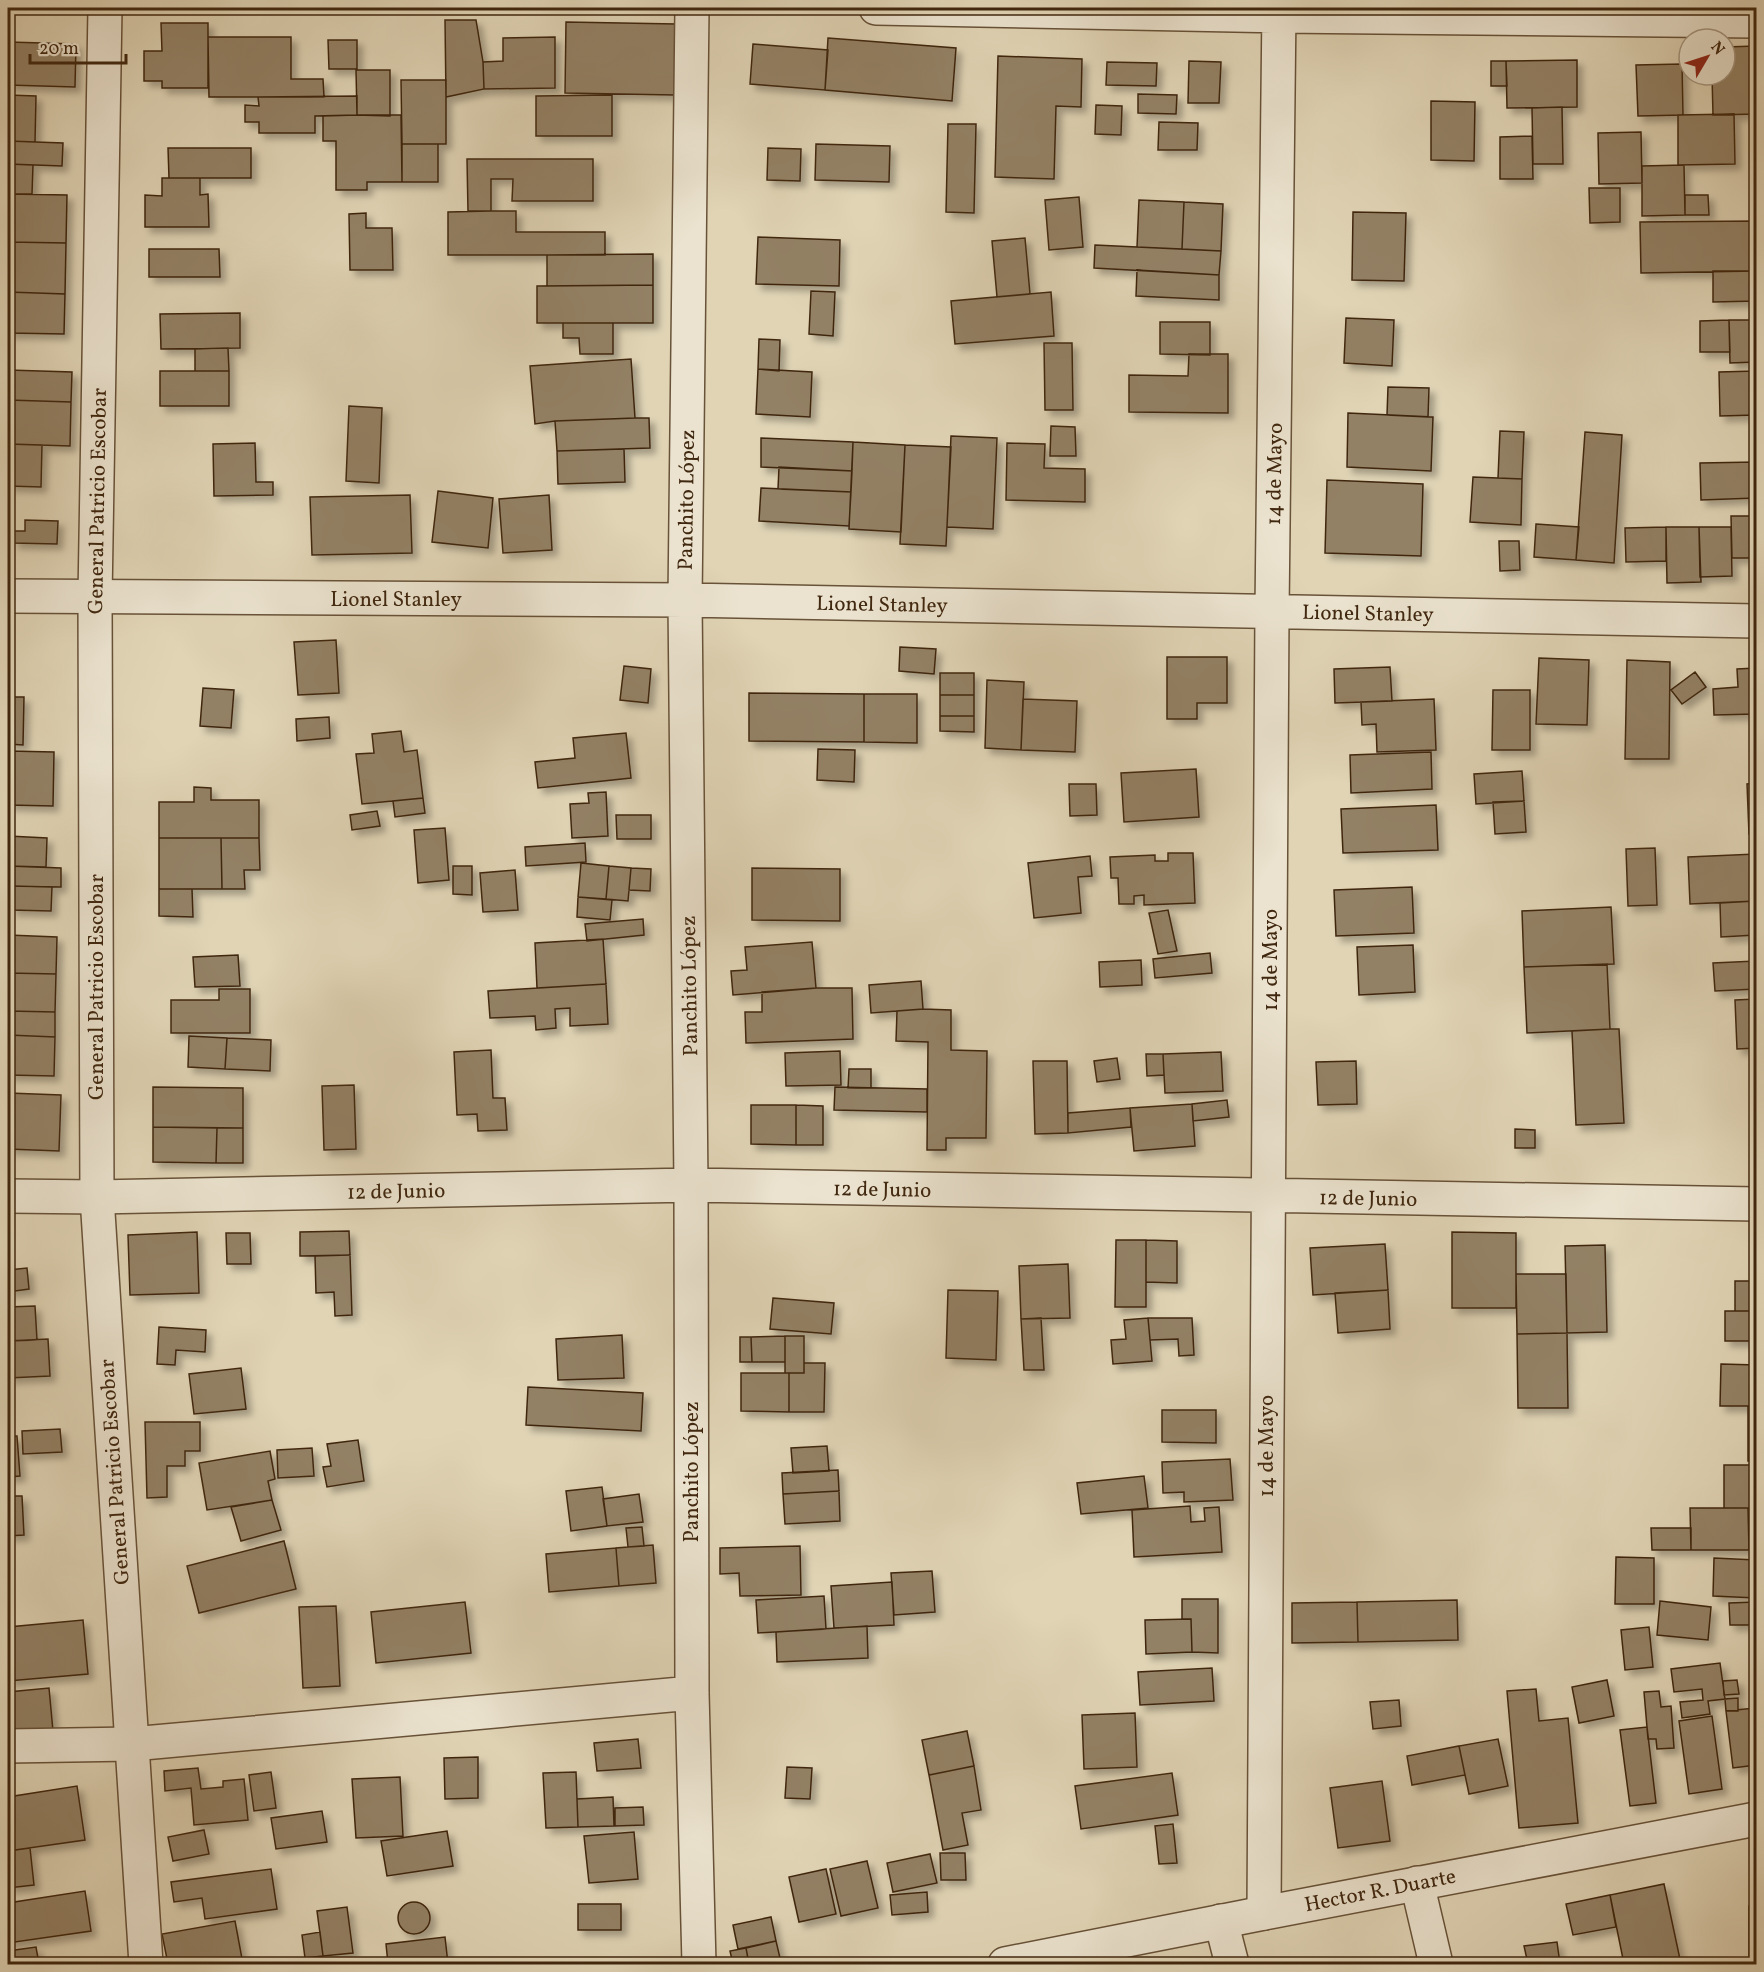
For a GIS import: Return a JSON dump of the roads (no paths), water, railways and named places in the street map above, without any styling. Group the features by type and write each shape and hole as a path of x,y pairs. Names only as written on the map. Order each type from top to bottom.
{"street":[{"name":"General Patricio Escobar","path":"105,8 95,597 96,1197 146,1965"},
{"name":"Panchito López","path":"692,8 685,600 691,1185 692,1693 699,1965"},
{"path":"876,8 1279,12 1756,21"},
{"name":"14 de Mayo","path":"1264,1913 1272,611 1279,12"},
{"name":"Lionel Stanley","path":"8,597 685,600 1756,621"},
{"name":"12 de Junio","path":"8,1196 96,1197 691,1185 1756,1204"},
{"path":"8,1746 132,1744 692,1693"},
{"name":"Hector R. Duarte","path":"1005,1965 1221,1921 1756,1819"},
{"path":"1417,1883 1436,1965"},
{"path":"1221,1921 1232,1965"}]}
